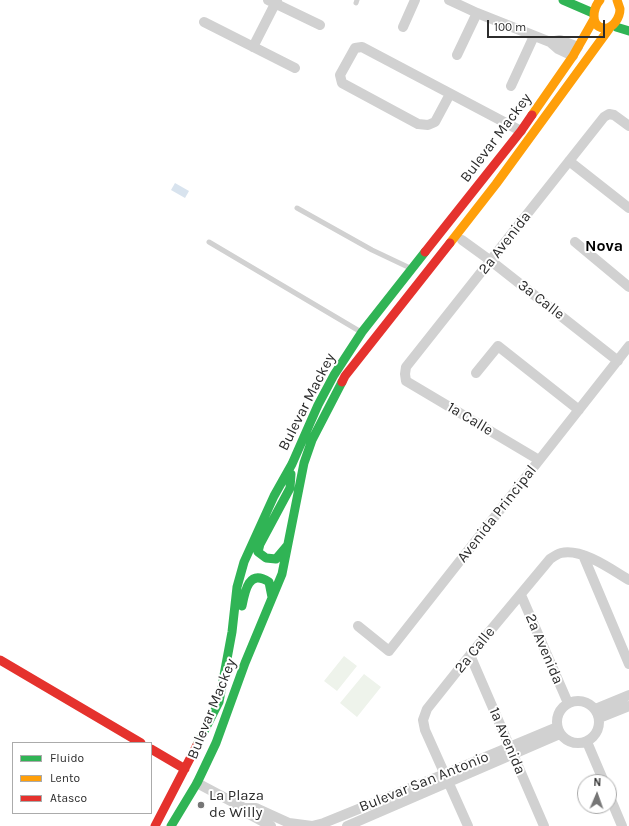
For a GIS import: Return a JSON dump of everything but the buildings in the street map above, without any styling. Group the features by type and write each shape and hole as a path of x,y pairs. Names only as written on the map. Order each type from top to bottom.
{"main road":[{"path":"563,0 593,16 600,26 629,31"},
{"name":"Bulevar Mackey","path":"155,826 219,702 232,632 237,587 244,562 274,496 292,464 318,405 331,381 362,332 521,131 573,56 593,16 596,3 600,0"},
{"path":"617,0 626,11"},
{"name":"Bulevar Mackey","path":"171,826 197,782 216,743 245,663 282,574 306,458 322,418 345,376 496,184 612,28 621,23 626,11"},
{"path":"287,545 276,559 269,560 264,558 258,552 260,544 290,488 292,464"},
{"path":"232,632 240,621 245,590 251,581 257,578 264,578 269,582 272,598"},
{"path":"0,660 139,742"},
{"path":"152,750 185,769"}],"street":[{"path":"403,27 415,0"},
{"path":"449,0 477,13 550,42 558,49 573,56"},
{"path":"253,47 273,1 320,25"},
{"path":"457,55 477,13"},
{"path":"204,22 295,68"},
{"path":"511,86 534,36"},
{"path":"550,42 560,40 578,47"},
{"path":"450,94 435,122 428,125 418,124 342,83 340,74 355,48 362,47 521,131"},
{"name":"2a Avenida","path":"404,374 406,367 604,117 609,114 614,115 629,126"},
{"path":"569,161 629,208"},
{"name":"3a Calle","path":"462,240 618,361"},
{"path":"575,242 629,287"},
{"path":"476,373 498,346 579,410"},
{"name":"Avenida Principal","path":"358,626 389,650 629,346"},
{"name":"1a Calle","path":"404,374 406,381 539,460"},
{"name":"2a Calle","path":"447,778 425,730 423,720 427,709 550,559 560,553 572,552 590,558 629,580"},
{"path":"583,555 629,664"},
{"path":"594,582 596,572 609,568"},
{"name":"2a Avenida","path":"521,594 568,703"},
{"name":"1a Avenida","path":"470,655 544,826"},
{"path":"597,713 629,695"},
{"path":"580,701 587,702 597,713 600,725 593,738 587,742 575,744 564,739 558,730 556,720 558,713 568,703 580,701"},
{"path":"597,713 629,706"},
{"name":"Bulevar San Antonio","path":"347,826 447,778 558,730"},
{"path":"587,742 601,774"},
{"path":"447,778 468,826"},
{"name":"Bulevar San Antonio","path":"244,808 256,808 289,823 312,826 447,778"},
{"name":"Bulevar San Antonio","path":"197,782 244,808 249,814 272,826"},
{"path":"617,814 622,826"}],"lane":[{"path":"297,208 372,250 413,269"},
{"path":"209,242 362,332"}],"shaded area":[{"path":"175,183 189,191 185,198 171,190"},
{"path":"344,656 357,666 337,691 324,681"},
{"path":"364,674 381,687 357,717 340,703"}],"traffic: fast":[{"path":"563,0 593,13"},
{"path":"616,27 629,31"},
{"path":"197,745 219,702 232,632 237,587 244,562 274,496 292,464 318,405 334,375 362,332 425,252"},
{"path":"171,826 197,783 216,743 245,663 282,574 304,463 312,440 342,382"},
{"path":"287,546 276,559 266,558 258,552 260,544 290,488 291,474"},
{"path":"242,606 249,583 257,578 269,582 272,597"}],"traffic: slow":[{"path":"600,0 594,12 594,20 599,27 603,28 613,25 619,16 620,9 617,0"},
{"path":"532,115 573,56 594,19"},
{"path":"450,243 496,184 609,29"}],"traffic: jam":[{"path":"425,252 532,115"},
{"path":"342,382 345,376 450,243"},
{"path":"0,660 139,742"},
{"path":"155,826 197,745"},
{"path":"152,750 185,769"}],"place":[{"name":"La Plaza de Willy","path":"201,805"}],"district":[{"name":"Nova","path":"604,246"}]}
